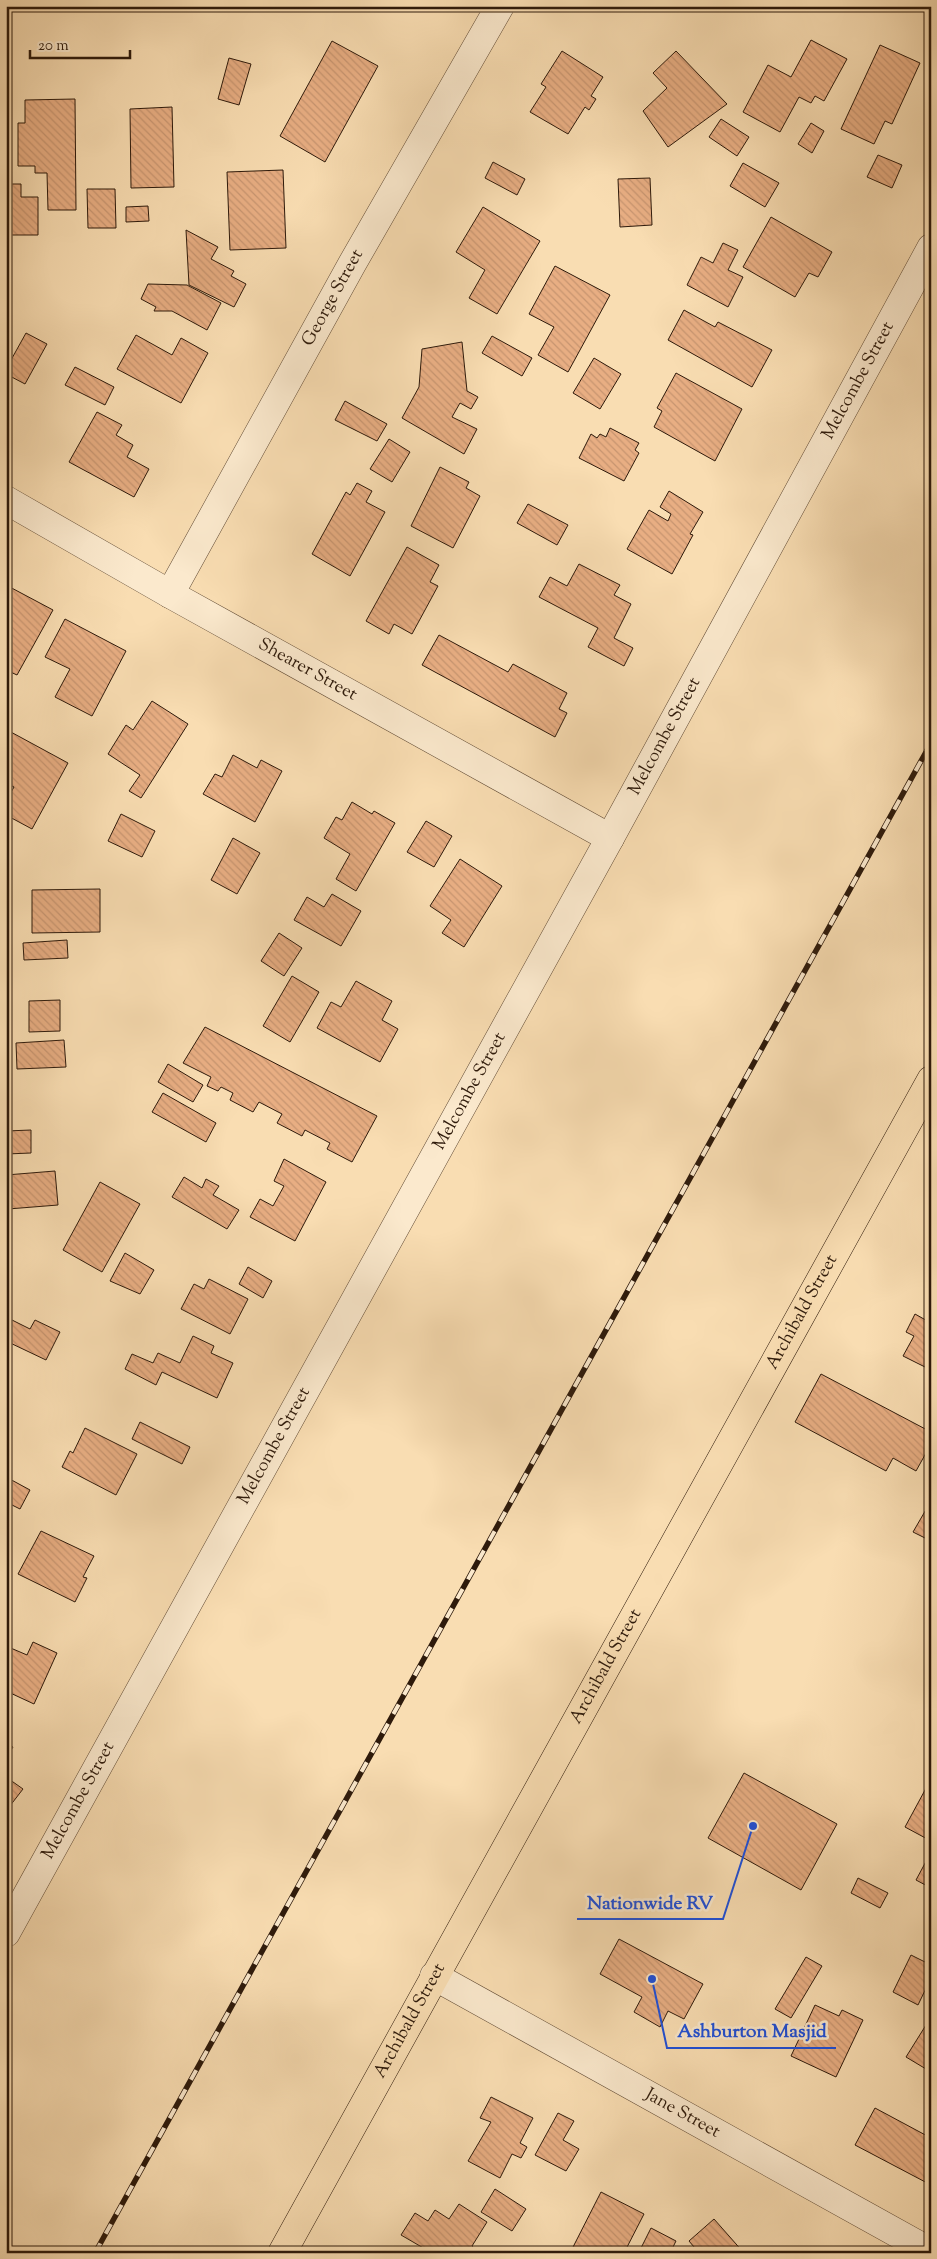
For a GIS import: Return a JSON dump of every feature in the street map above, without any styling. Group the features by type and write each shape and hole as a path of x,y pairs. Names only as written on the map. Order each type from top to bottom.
{"highway":[{"name":"Archibald Street","path":"282,2253 931,1080"}],"street":[{"name":"George Street","path":"170,594 352,264 500,6"},
{"name":"Melcombe Street","path":"6,1933 610,838 931,248"},
{"name":"Shearer Street","path":"6,500 170,594 610,838"},
{"name":"Jane Street","path":"434,1976 931,2252"}],"building":[{"path":"811,40 847,59 824,101 815,96 811,103 799,97 780,132 743,112 768,65 791,77"},
{"path":"332,41 378,66 325,162 280,136"},
{"path":"880,45 920,63 892,124 885,121 874,144 841,129"},
{"path":"562,51 603,77 591,96 596,99 589,110 585,107 568,134 530,112 546,87 541,84"},
{"path":"676,51 727,104 668,147 643,111 667,88 653,73"},
{"path":"229,58 251,64 239,105 218,99"},
{"path":"75,99 76,210 48,210 47,173 35,173 35,166 18,166 18,123 25,123 25,100"},
{"path":"172,107 174,187 131,188 130,109"},
{"path":"721,119 749,137 737,156 709,137"},
{"path":"811,123 824,131 812,153 798,144"},
{"path":"878,155 902,165 892,188 867,177"},
{"path":"493,162 525,179 517,195 485,178"},
{"path":"743,163 779,183 765,207 730,186"},
{"path":"283,170 286,248 230,250 227,172"},
{"path":"650,178 652,225 620,227 618,179"},
{"path":"6,184 21,184 21,197 38,197 38,235 6,235"},
{"path":"87,189 115,189 116,228 88,228"},
{"path":"148,206 149,221 126,222 126,207"},
{"path":"483,207 540,241 497,314 469,298 485,270 456,252"},
{"path":"771,217 832,252 818,277 809,273 795,297 743,267"},
{"path":"186,230 218,247 211,259 234,271 231,276 246,284 234,307 189,285"},
{"path":"723,243 738,250 728,270 743,277 728,307 687,285 701,257 713,263"},
{"path":"555,266 610,295 568,372 538,355 554,327 529,314"},
{"path":"148,284 187,285 221,303 207,330 172,311 154,311 156,307 141,299"},
{"path":"684,310 715,327 718,322 772,350 752,387 668,340"},
{"path":"26,333 47,344 25,384 6,374 6,369"},
{"path":"136,335 172,355 181,338 208,353 181,403 117,369"},
{"path":"492,336 532,358 522,376 482,353"},
{"path":"462,342 467,391 478,397 471,409 460,403 452,417 477,429 464,454 402,418 419,387 422,349"},
{"path":"594,358 621,374 600,409 573,393"},
{"path":"75,367 114,387 105,405 65,385"},
{"path":"676,373 742,409 715,461 654,427 662,411 657,408"},
{"path":"345,401 387,424 377,441 335,420"},
{"path":"97,412 122,425 116,435 133,445 127,457 149,469 134,497 69,462"},
{"path":"610,428 639,443 635,450 639,453 624,481 579,458 591,434 597,438 600,434 606,437"},
{"path":"389,439 410,452 392,482 370,469"},
{"path":"440,467 469,482 466,488 480,496 453,548 411,526"},
{"path":"357,483 372,491 366,502 385,512 350,576 312,554 346,492 350,495"},
{"path":"669,491 703,512 690,534 693,535 672,574 627,549 649,510 668,521 671,514 660,507"},
{"path":"528,504 568,525 557,545 517,523"},
{"path":"407,547 439,565 430,582 438,586 412,634 394,624 389,634 366,621"},
{"path":"579,564 620,585 614,595 631,604 614,638 633,648 624,666 588,647 598,628 539,597 550,577 567,586"},
{"path":"6,585 53,610 17,675 6,670"},
{"path":"65,619 126,651 92,716 55,697 70,669 45,657"},
{"path":"439,635 508,672 513,664 567,693 559,709 567,713 555,737 422,665"},
{"path":"152,701 188,724 141,798 129,791 140,775 108,754 126,725 133,730"},
{"path":"9,731 68,763 32,829 6,815 6,801 14,787 6,783 6,736"},
{"path":"233,755 257,768 261,760 282,771 255,822 203,794 215,774 222,777"},
{"path":"352,802 372,814 374,811 395,823 356,891 336,879 350,854 324,838 336,817 342,820"},
{"path":"121,814 155,831 142,857 108,841"},
{"path":"426,821 452,836 434,867 407,852"},
{"path":"233,838 260,853 237,894 211,880"},
{"path":"460,859 502,886 464,947 442,933 451,920 430,906"},
{"path":"100,889 100,932 32,933 32,890"},
{"path":"332,894 361,911 341,946 294,920 307,897 324,907"},
{"path":"279,933 302,948 284,976 261,961"},
{"path":"67,940 68,958 24,960 23,943"},
{"path":"292,976 319,992 290,1042 263,1026"},
{"path":"356,981 392,1001 382,1020 398,1029 380,1062 317,1028 331,1002 341,1007"},
{"path":"60,1000 60,1031 29,1032 29,1001"},
{"path":"205,1027 377,1116 352,1162 327,1149 330,1143 305,1130 302,1136 277,1123 282,1114 259,1102 253,1112 230,1100 233,1093 221,1087 218,1091 207,1086 211,1077 183,1063"},
{"path":"64,1040 66,1067 17,1069 16,1043"},
{"path":"168,1064 203,1085 193,1102 158,1082"},
{"path":"163,1093 216,1123 206,1142 152,1112"},
{"path":"31,1130 31,1153 6,1154 6,1131"},
{"path":"284,1159 326,1182 295,1241 250,1217 260,1199 273,1206 284,1186 274,1181"},
{"path":"55,1171 58,1205 8,1209 6,1175"},
{"path":"184,1177 202,1188 206,1179 219,1186 213,1195 239,1210 227,1229 172,1197"},
{"path":"100,1182 140,1204 102,1272 63,1250"},
{"path":"6,1231 9,1231 10,1255 6,1256"},
{"path":"125,1253 154,1270 140,1294 110,1281"},
{"path":"248,1267 272,1281 263,1298 239,1284"},
{"path":"209,1279 248,1299 230,1334 181,1309 194,1284 204,1289"},
{"path":"915,1314 931,1323 931,1370 903,1356 914,1336 906,1332"},
{"path":"6,1317 30,1329 35,1320 60,1332 46,1360 6,1341"},
{"path":"193,1336 214,1346 211,1353 233,1363 217,1398 162,1372 156,1385 125,1369 132,1354 153,1363 158,1353 180,1363"},
{"path":"821,1374 931,1432 931,1444 916,1471 893,1458 886,1471 795,1422"},
{"path":"140,1422 190,1447 182,1464 132,1439"},
{"path":"85,1428 137,1454 116,1495 62,1467 70,1451 73,1453"},
{"path":"6,1477 30,1490 20,1509 6,1502"},
{"path":"931,1501 931,1541 913,1532"},
{"path":"41,1531 94,1556 83,1577 87,1578 75,1602 18,1574"},
{"path":"33,1642 57,1653 34,1704 6,1691 6,1646 27,1655"},
{"path":"6,1743 13,1747 6,1758"},
{"path":"744,1773 837,1824 801,1890 708,1838"},
{"path":"6,1777 23,1789 6,1811"},
{"path":"931,1779 931,1841 905,1827"},
{"path":"931,1854 931,1888 916,1880"},
{"path":"858,1878 888,1893 880,1908 851,1893"},
{"path":"619,1939 703,1984 684,2019 668,2011 660,2027 634,2012 642,1997 600,1974"},
{"path":"911,1955 931,1965 931,1978 918,2005 893,1992"},
{"path":"806,1957 822,1966 791,2018 775,2009"},
{"path":"815,2005 839,2016 842,2010 863,2020 836,2077 791,2056"},
{"path":"931,2017 931,2072 906,2057"},
{"path":"491,2097 533,2118 520,2143 527,2147 521,2158 512,2154 500,2178 468,2161 491,2122 480,2118"},
{"path":"875,2108 931,2138 931,2185 855,2145"},
{"path":"558,2113 574,2121 563,2140 579,2149 566,2171 535,2155"},
{"path":"495,2189 526,2209 512,2231 481,2212"},
{"path":"601,2192 644,2214 624,2253 570,2253"},
{"path":"459,2204 487,2222 472,2246 479,2253 432,2253 401,2235 415,2213 428,2221 435,2210 449,2219"},
{"path":"714,2219 744,2253 687,2253 694,2247 689,2241"},
{"path":"651,2228 676,2241 670,2253 639,2252"}],"railway":[{"path":"95,2253 931,743"}],"place":[{"name":"Nationwide RV","path":"753,1826"},
{"name":"Ashburton Masjid","path":"652,1979"}]}
